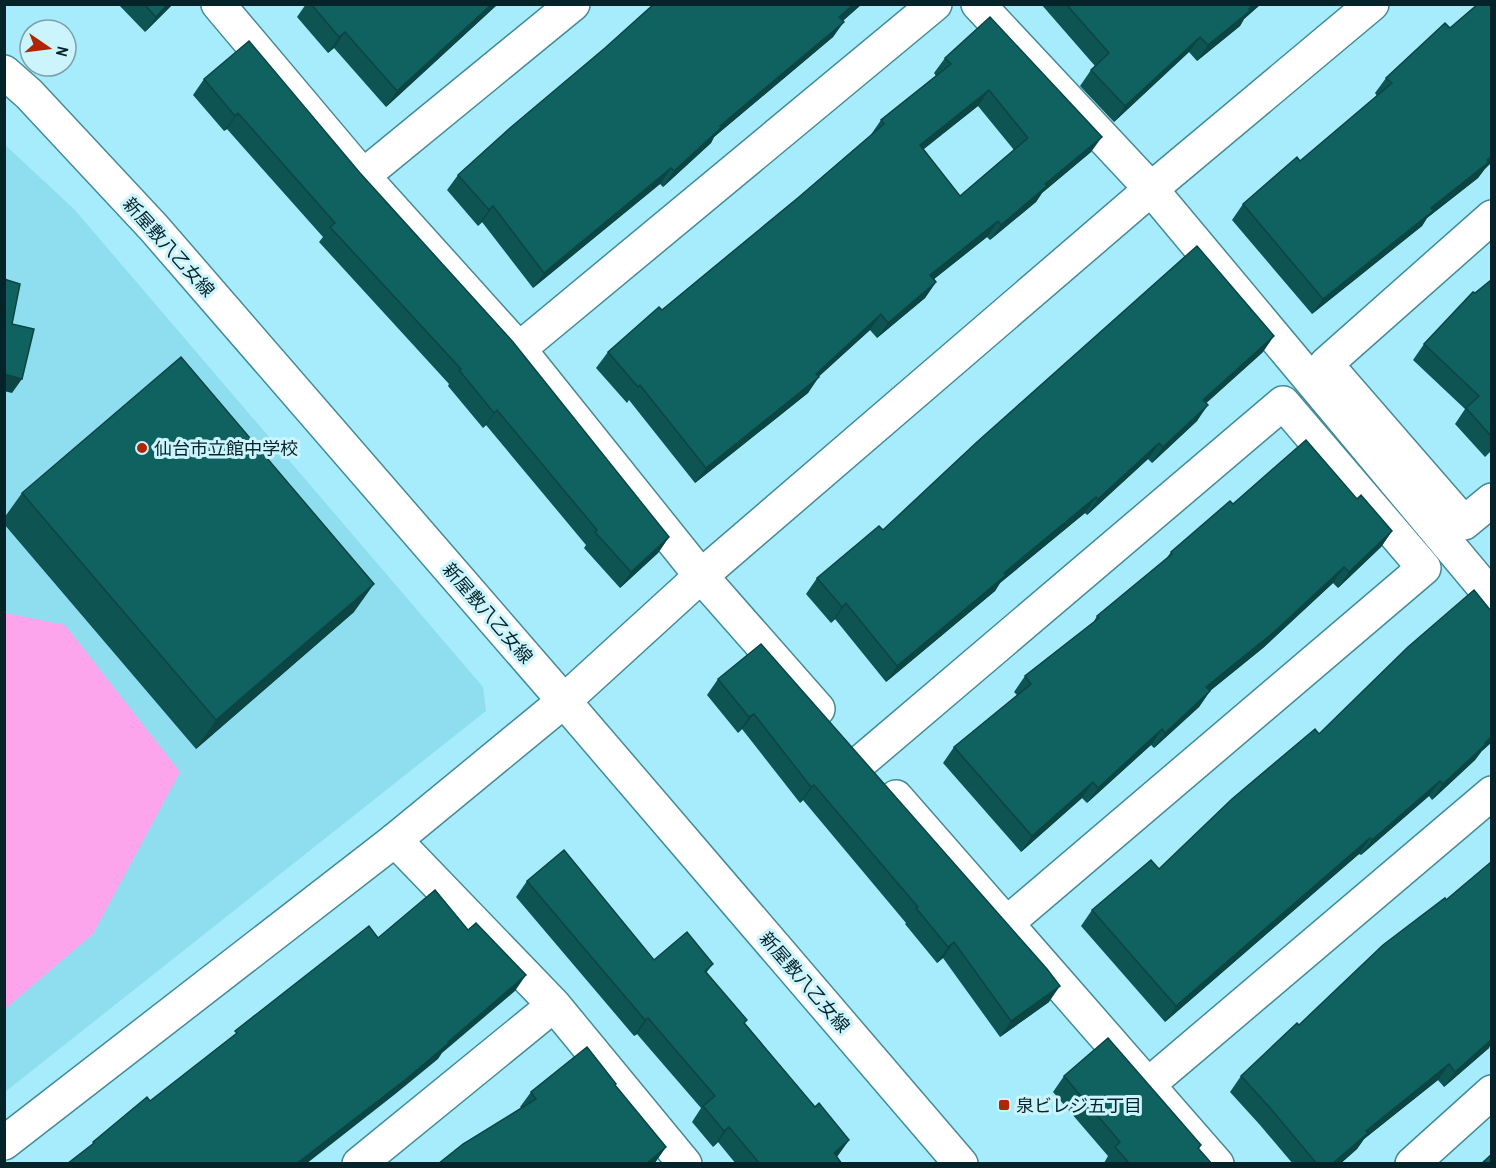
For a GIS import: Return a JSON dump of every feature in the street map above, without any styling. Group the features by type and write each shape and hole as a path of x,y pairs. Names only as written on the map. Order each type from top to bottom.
{"street":[{"path":"363,176 573,4"},
{"path":"519,349 935,4"},
{"path":"978,4 1151,189 1491,597"},
{"path":"4,1143 395,840 564,701 701,576 1151,189 1372,4"},
{"path":"220,5 363,176 519,349 701,576 1149,1083 1217,1164"},
{"name":"新屋敷八乙女線","path":"4,72 28,94 154,228 961,1164"},
{"path":"1491,217 1326,364 1464,523 1491,500"},
{"path":"863,760 1282,403 1424,568 1007,923"},
{"path":"1149,1083 1491,794"},
{"path":"395,840 554,1005 685,1164"},
{"path":"359,1164 554,1005"},
{"path":"1412,1164 1491,1092"}],"shaded area":[{"name":"仙台市立館中学校","path":"4,144 74,209 483,687 486,711 5,1092"},
{"path":"5,613 65,625 180,772 93,934 5,1009"}],"building":[{"path":"144,4 168,4 156,17"},
{"path":"311,4 492,4 397,91 345,32 339,37"},
{"path":"654,4 854,4 839,17 844,22 720,126 722,127 674,171 671,168 544,273 493,206 489,210 458,175"},
{"path":"1066,4 1254,4 1249,9 1251,10 1208,45 1200,37 1125,106 1091,70 1109,53"},
{"path":"1478,4 1491,4 1491,157 1487,160 1489,162 1431,208 1433,211 1323,299 1243,204 1297,157 1300,161 1392,83 1386,78 1445,23 1450,28"},
{"path":"990,17 1102,137 1045,184 1047,186 1001,225 998,221 930,275 936,282 888,323 881,314 816,374 819,377 706,468 640,385 638,387 608,352 659,307 662,310 884,124 881,120 951,64 945,58","holes":["989,90 1028,138 960,196 920,145"]},
{"path":"249,41 360,173 513,342 669,537 631,572 595,532 597,530 497,410 494,413 459,370 461,369 330,227 335,223 238,113 235,116 204,79"},
{"path":"1197,246 1274,336 1203,400 1208,405 1163,447 1159,443 1098,499 1096,497 1004,573 1006,575 897,666 846,603 842,607 817,578 879,526 883,530 977,442"},
{"path":"4,279 20,284 12,324 34,329 22,379 4,374"},
{"path":"1491,280 1491,436 1466,408 1479,396 1424,344 1473,292 1475,293"},
{"path":"181,357 374,584 216,720 22,493"},
{"path":"1306,440 1357,499 1361,495 1392,531 1349,572 1344,567 1274,632 1206,687 1210,691 1165,733 1162,729 1098,788 1093,782 1032,836 954,747 1031,684 1025,676 1099,618 1097,616 1172,554 1171,552 1230,501 1233,504"},
{"path":"1474,590 1491,611 1491,737 1486,744 1443,784 1440,781 1372,840 1370,838 1176,1006 1092,910 1151,860 1159,869 1232,799 1315,729 1319,734 1408,647"},
{"path":"761,644 1060,986 1011,1021 954,942 948,947 916,908 918,907 814,785 811,787 754,714 749,717 718,679"},
{"path":"564,850 654,960 687,932 713,964 705,971 747,1020 744,1023 815,1107 819,1103 849,1140 834,1153 842,1164 760,1164 729,1127 724,1131 703,1106 715,1096 648,1018 645,1020 527,881"},
{"path":"1491,862 1491,1040 1455,1072 1449,1064 1366,1131 1368,1133 1332,1164 1317,1164 1241,1076 1297,1023 1299,1025 1383,945 1445,898 1446,900"},
{"path":"435,890 468,930 476,923 526,975 405,1080 296,1164 67,1164 147,1097 150,1101 369,926 378,938"},
{"path":"1108,1038 1201,1145 1198,1148 1212,1164 1130,1164 1115,1147 1120,1142 1064,1076"},
{"path":"587,1047 666,1147 646,1164 438,1164 463,1144 536,1099 531,1092"},
{"path":"1491,1155 1491,1164 1481,1164"}],"place":[{"name":"仙台市立館中学校","path":"142,448"},
{"name":"泉ビレジ五丁目","path":"1004,1105"}]}
